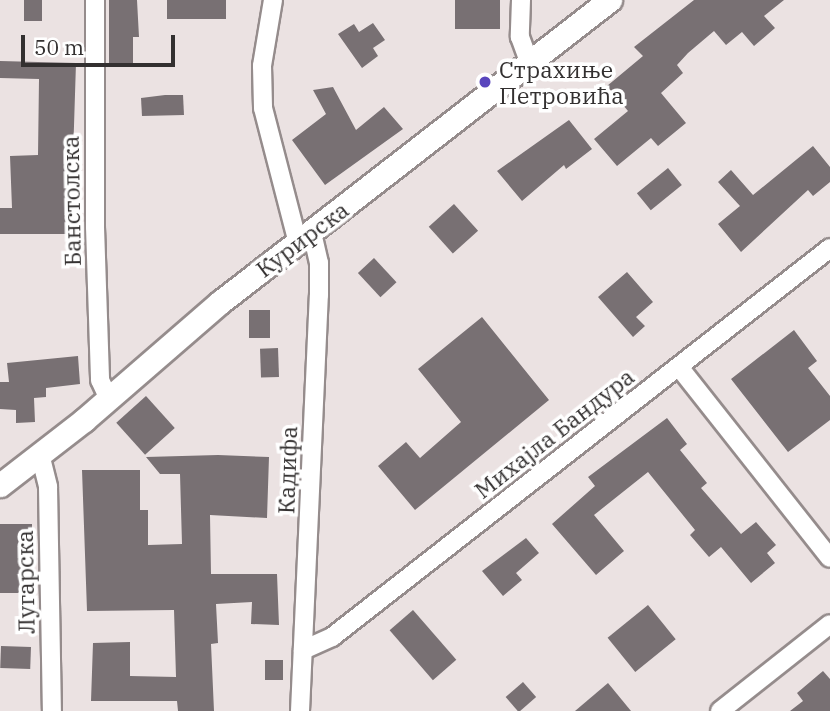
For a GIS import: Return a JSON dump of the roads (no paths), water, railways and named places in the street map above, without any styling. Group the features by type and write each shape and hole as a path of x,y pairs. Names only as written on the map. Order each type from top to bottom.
{"street":[{"name":"Банстолска","path":"95,0 95,240 100,380 109,399"},
{"name":"Кадифа","path":"273,0 261,80 263,108 305,237 319,263 300,711"},
{"path":"521,0 520,37 530,64"},
{"name":"Курирска","path":"0,485 109,399 197,321 610,0"},
{"name":"Михајла Бандура","path":"303,650 332,636 830,248"},
{"path":"679,367 830,558"},
{"name":"Лугарска","path":"40,454 48,487 52,711"},
{"path":"720,711 830,624"}],"place":[{"name":"Страхиње Петровића","path":"485,82"}]}
